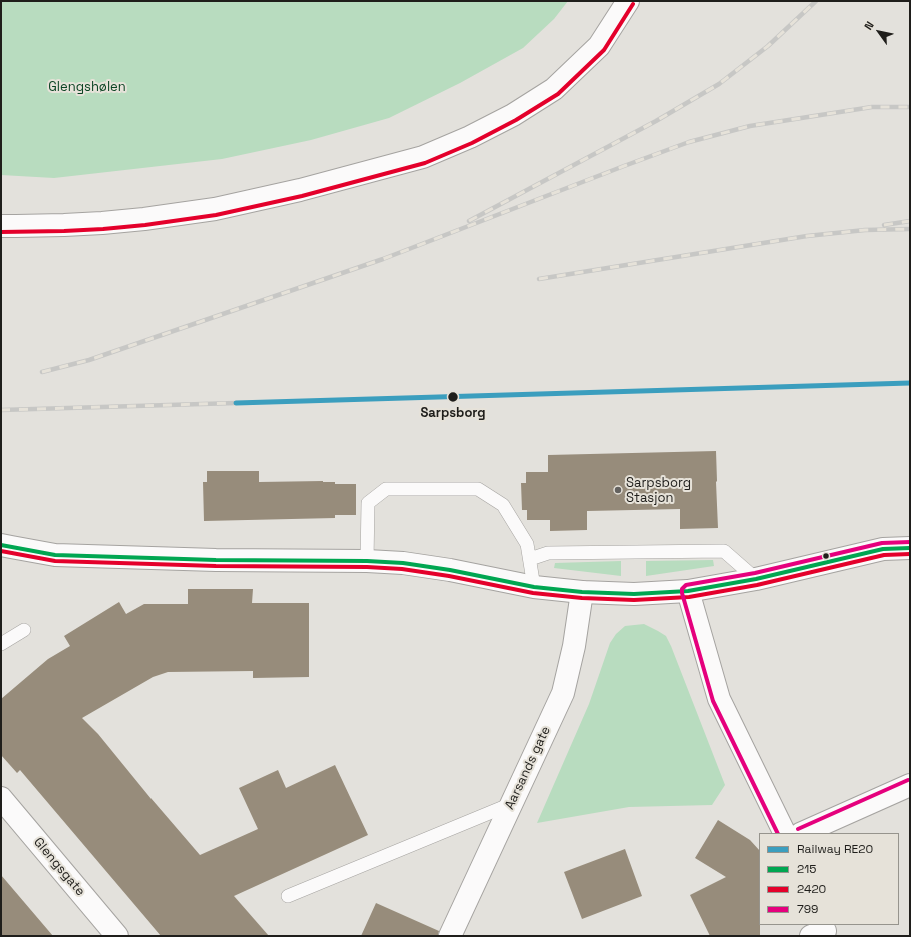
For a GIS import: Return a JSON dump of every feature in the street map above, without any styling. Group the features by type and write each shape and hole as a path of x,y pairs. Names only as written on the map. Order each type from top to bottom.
{"street":[{"path":"1,226 102,223 215,209 300,190 423,157 470,137 513,115 554,89 599,46 628,1"},
{"path":"1,545 55,555 216,560 367,561 450,570 534,587 582,592 634,594 688,591 756,579 883,549 910,548"},
{"path":"688,591 719,700 785,833"},
{"name":"Aarsands gate","path":"450,936 563,693 574,646 582,592"},
{"path":"802,833 910,785"},
{"name":"Glengsgate","path":"1,798 117,936"}],"lane":[{"path":"367,561 368,503 386,489 478,489 503,505 527,544 534,587"},
{"path":"530,559 548,553 724,551 756,579"},
{"path":"1,644 24,630"},
{"path":"288,896 511,804"}],"green space":[{"name":"Glengshølen","path":"1,1 568,1 554,19 523,48 460,83 389,118 311,140 222,159 54,178 1,175"},
{"path":"713,560 714,566 646,576 646,561"},
{"path":"621,561 621,576 554,568 555,563"},
{"path":"644,624 666,636 725,785 712,805 629,807 537,823 589,704 610,643 616,634 625,626"}],"building":[{"name":"Sarpsborg Stasjon","path":"716,451 718,528 680,529 680,509 587,511 587,530 550,531 550,520 527,520 527,510 522,510 521,483 526,483 526,472 548,472 548,455"},
{"path":"207,471 259,471 259,482 323,481 335,482 335,484 356,484 356,515 335,515 335,518 204,521 203,482 207,482"},
{"path":"188,589 253,589 252,603 309,603 309,677 253,678 253,671 168,672 153,677 82,718 98,734 151,799 200,855 258,829 239,788 278,770 286,788 335,765 368,835 234,896 269,936 161,936 20,770 17,773 1,755 1,699 48,659 70,646 64,636 119,602 126,614 144,604 188,604"},
{"path":"718,820 750,840 759,850 760,936 710,936 690,895 726,877 695,858"},
{"path":"625,849 642,896 582,919 564,872"},
{"path":"1,875 53,936 1,936"},
{"path":"376,903 439,931 438,936 361,936"}],"railway":[{"path":"469,221 656,121 719,84 768,46 816,1"},
{"path":"42,372 89,360 383,259 689,142 750,126 872,107 910,107"},
{"path":"884,225 910,221"},
{"path":"539,279 807,236 865,230 910,229"},
{"path":"1,410 236,403"}],"rail line":[{"name":"RE20","path":"236,403 910,383"}],"transit line":[{"name":"2420","path":"1,232 103,229 216,215 302,196 425,163 472,143 516,120 558,94 604,50 633,4"},
{"name":"799","path":"778,833 713,701 682,589 686,585 755,573 882,543 910,542"},
{"name":"215","path":"1,545 55,555 216,560 367,561 403,563 450,570 534,587 582,592 634,594 688,591 756,579 883,549 910,548"},
{"name":"2420","path":"1,551 55,561 216,566 367,567 402,569 449,576 533,593 582,598 634,600 689,597 757,585 884,555 910,554"},
{"name":"799","path":"798,829 908,780"}],"place":[{"name":"Sarpsborg","path":"453,397"},
{"name":"Sarpsborg Stasjon","path":"618,490"}]}
